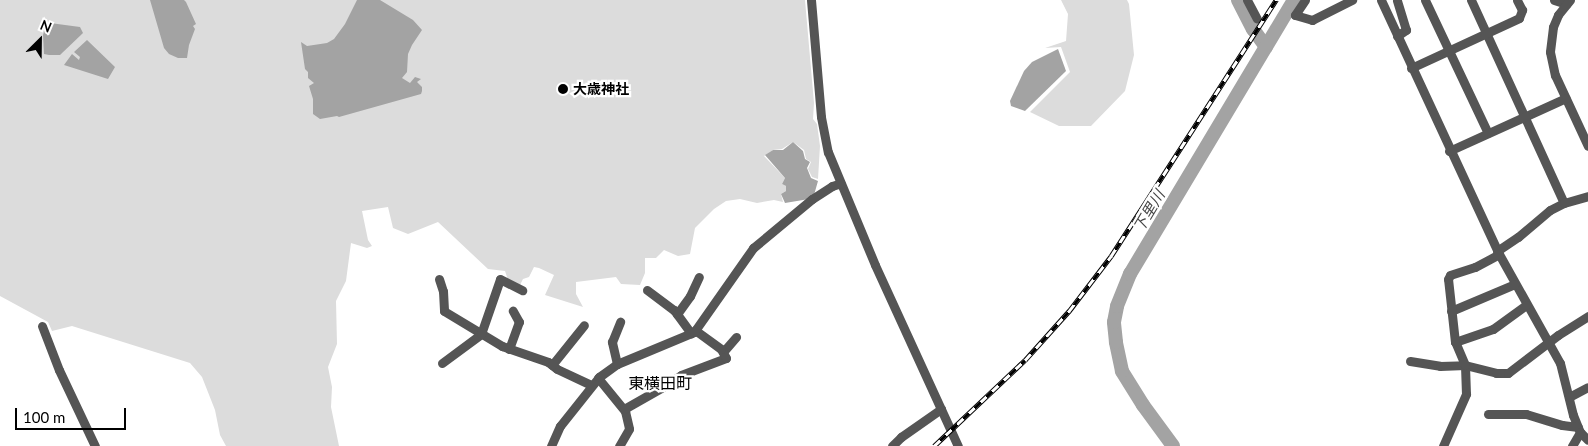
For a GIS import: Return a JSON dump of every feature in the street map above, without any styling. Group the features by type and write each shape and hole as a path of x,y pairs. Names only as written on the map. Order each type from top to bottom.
{"street":[{"path":"811,0 821,117 828,152 875,265 958,446"},
{"path":"1247,0 1257,19"},
{"path":"1305,0 1295,15 1312,20 1346,1"},
{"path":"1381,0 1449,151 1498,252 1560,363 1568,397 1579,429 1588,440"},
{"path":"1397,0 1406,30 1397,36"},
{"path":"1425,0 1488,133"},
{"path":"1471,0 1564,203"},
{"path":"1411,68 1519,18 1522,10 1517,0"},
{"path":"1554,0 1568,2 1553,27 1550,52 1552,64 1588,146"},
{"path":"1449,151 1566,98"},
{"path":"551,446 560,426 594,382 617,364 693,331 753,248 812,199 832,186 841,183"},
{"path":"1443,446 1466,394 1465,365 1454,342 1448,279 1450,275 1474,267 1498,252 1550,210 1564,203 1588,196"},
{"path":"677,314 690,296 699,276"},
{"path":"439,279 443,291 444,311 509,349 594,382 624,409 629,429 622,444"},
{"path":"442,363 481,334 500,279 522,290"},
{"path":"1451,310 1515,284"},
{"path":"624,409 694,368 723,361 726,358 722,352 693,331 677,314 647,290"},
{"path":"1454,342 1493,329 1526,305"},
{"path":"509,349 519,322 512,311"},
{"path":"1410,361 1440,366 1465,365 1496,373 1508,373 1588,316"},
{"path":"617,364 612,342 620,322"},
{"path":"552,365 584,325"},
{"path":"42,326 59,370 95,446"},
{"path":"722,352 736,337"},
{"path":"1568,397 1588,387"},
{"path":"892,446 901,437 941,409"},
{"path":"1488,414 1526,414 1579,429"},
{"path":"1572,446 1579,429"}],"shaded area":[{"path":"0,0 805,0 814,103 813,119 817,124 820,146 818,179 812,177 808,169 811,162 806,159 804,150 793,142 782,149 773,150 764,156 785,178 782,184 786,186 786,191 781,194 783,202 774,200 757,203 740,199 726,201 714,209 695,228 690,254 678,256 664,250 656,258 645,258 645,273 640,285 621,284 616,277 576,282 576,294 583,307 545,295 554,275 539,268 534,267 529,277 523,279 520,285 508,280 505,271 488,269 438,222 408,234 393,228 388,207 362,211 368,240 372,246 367,248 351,243 346,281 336,301 337,344 328,367 332,387 331,407 339,446 226,446 220,435 215,410 202,377 190,363 72,326 52,331 48,322 0,296"},
{"path":"150,0 184,0 186,2 196,24 193,26 195,29 189,45 187,58 178,58 169,54 164,48"},
{"path":"357,0 380,0 413,20 422,30 408,54 407,72 402,78 410,83 415,77 421,79 417,82 422,87 422,91 421,94 339,117 320,119 313,114 313,99 309,86 314,83 308,78 308,72 305,69 301,42 307,46 327,43 334,39 345,24"},
{"path":"1061,0 1127,0 1129,4 1134,55 1125,91 1091,126 1059,126 1030,112 1070,72 1061,47 1045,48 1066,41 1068,14"},
{"path":"50,23 80,27 83,33 60,55 44,54 43,35 46,25"},
{"path":"87,40 115,67 108,79 64,65 72,54 79,60 80,57 74,52"},
{"path":"1058,49 1066,71 1025,111 1011,106 1010,101 1024,71 1032,62"},
{"path":"793,142 803,151 805,159 810,162 807,168 811,178 818,181 814,195 809,199 785,203 781,194 786,191 786,186 782,184 785,178 765,155 773,150 783,150"}],"waterway":[{"path":"1238,0 1253,29 1266,47"},
{"name":"下里川","path":"1173,446 1143,405 1122,371 1114,322 1117,306 1130,274 1294,0"}],"railway":[{"path":"934,446 1025,360 1069,311 1111,256 1276,0"}],"place":[{"name":"大歳神社","path":"563,89"}],"district":[{"name":"東横田町","path":"660,383"}]}
